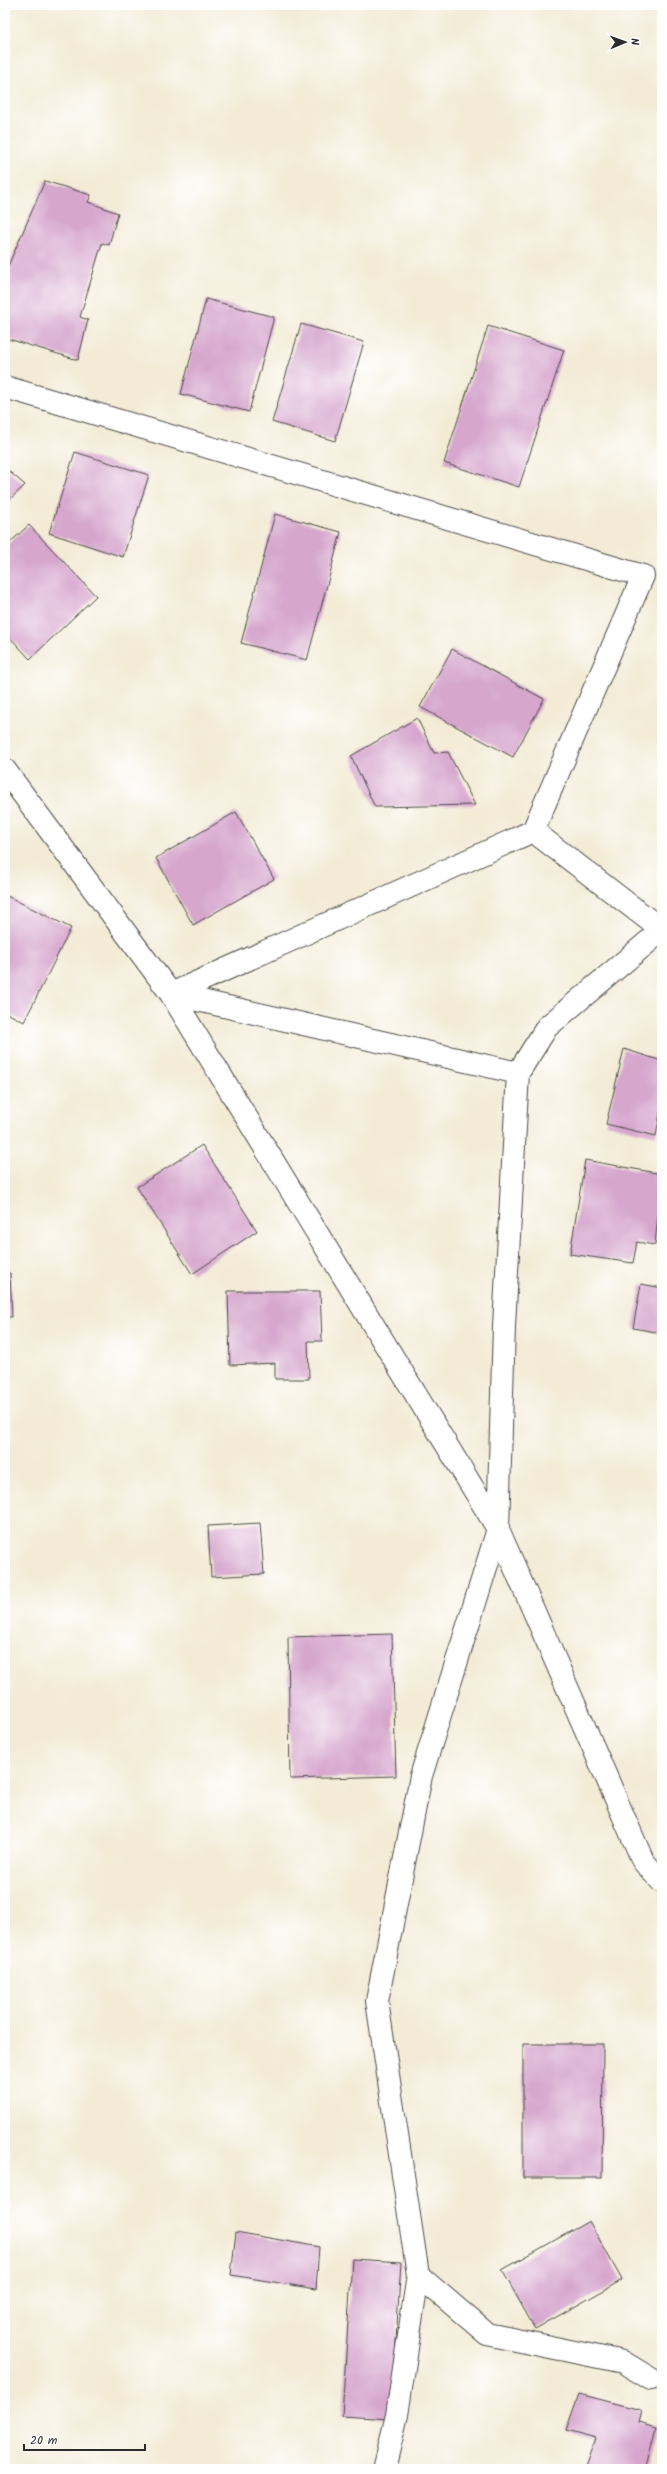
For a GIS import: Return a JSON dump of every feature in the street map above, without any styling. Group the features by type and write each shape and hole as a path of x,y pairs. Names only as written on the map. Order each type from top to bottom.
{"street":[{"path":"5,387 643,576 534,831 171,994"},
{"path":"5,770 171,994 498,1529 643,1861 662,1882"},
{"path":"384,2469 397,2415 418,2275 377,2001 421,1776 498,1529 504,1326 518,1073 547,1027 662,930 534,831"},
{"path":"171,994 518,1073"},
{"path":"418,2275 486,2334 622,2362 651,2379"}],"building":[{"path":"45,181 91,195 88,202 118,213 109,245 102,243 80,317 88,320 78,360 5,338 5,273"},
{"path":"206,299 274,317 249,412 181,394"},
{"path":"301,324 364,342 335,441 272,422"},
{"path":"488,326 564,350 519,487 444,463"},
{"path":"75,452 149,475 123,557 49,533"},
{"path":"5,468 25,485 5,504"},
{"path":"275,514 341,532 307,660 241,643"},
{"path":"29,525 96,596 30,659 5,632 5,547"},
{"path":"452,649 544,699 513,757 420,707"},
{"path":"417,718 434,753 448,752 475,805 375,807 351,756"},
{"path":"236,812 274,879 193,925 156,858"},
{"path":"5,895 71,928 24,1022 5,1012"},
{"path":"624,1049 662,1061 662,1101 656,1136 606,1124"},
{"path":"202,1145 257,1231 192,1274 137,1187"},
{"path":"585,1160 662,1174 655,1245 637,1242 633,1263 570,1254"},
{"path":"5,1273 10,1273 12,1317 5,1317"},
{"path":"641,1284 662,1288 662,1333 633,1328"},
{"path":"228,1291 320,1291 322,1341 308,1341 309,1379 275,1379 275,1363 230,1365"},
{"path":"260,1523 264,1574 211,1577 208,1526"},
{"path":"392,1634 396,1776 290,1779 288,1637"},
{"path":"523,2044 603,2044 602,2178 523,2178"},
{"path":"589,2221 622,2280 535,2329 502,2270"},
{"path":"236,2232 319,2247 316,2289 231,2275"},
{"path":"352,2259 401,2262 391,2419 342,2416"},
{"path":"579,2394 641,2410 638,2422 656,2427 645,2469 585,2469 596,2438 566,2430"}]}
